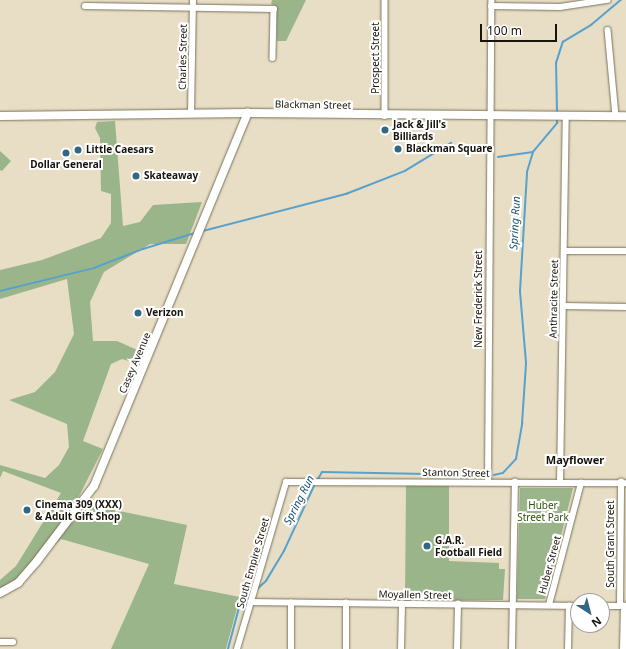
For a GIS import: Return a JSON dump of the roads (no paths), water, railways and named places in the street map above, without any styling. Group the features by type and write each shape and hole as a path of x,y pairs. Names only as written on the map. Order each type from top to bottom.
{"main road":[{"name":"Blackman Street","path":"0,116 248,113 386,116 626,116"},
{"name":"Casey Avenue","path":"0,593 18,583 94,486 248,113"}],"street":[{"name":"Charles Street","path":"191,114 193,0"},
{"name":"Prospect Street","path":"385,0 386,116"},
{"path":"491,3 560,7 607,0"},
{"name":"New Frederick Street","path":"488,482 491,3"},
{"path":"85,6 274,9 273,58"},
{"path":"608,30 616,116"},
{"name":"Anthracite Street","path":"559,116 564,251 560,483"},
{"path":"564,251 626,251"},
{"path":"563,306 626,307"},
{"name":"Stanton Street","path":"286,482 623,483"},
{"name":"South Empire Street","path":"237,649 286,482"},
{"path":"512,649 515,482"},
{"name":"Huber Street","path":"549,605 581,483"},
{"name":"South Grant Street","path":"623,483 623,649"},
{"name":"Moyallen Street","path":"252,602 291,604 346,603 569,606"},
{"path":"346,603 346,649"},
{"path":"291,604 291,649"},
{"path":"402,604 402,649"},
{"path":"458,604 458,649"},
{"path":"568,649 569,606"},
{"path":"610,606 623,606"},
{"path":"0,642 13,642"}],"waterway":[{"name":"Spring Run","path":"557,113 556,63 563,42 591,25 621,0"},
{"name":"Spring Run","path":"494,475 503,473 516,459 522,424 526,363 520,291 527,172 533,152 557,123 557,119"},
{"path":"203,231 346,194 405,171 451,143"},
{"path":"498,157 533,152"},
{"path":"0,291 94,268 143,249 195,233"},
{"name":"Spring Run","path":"317,481 322,472 479,475"},
{"name":"Spring Run","path":"256,590 266,581 284,551 315,484"},
{"name":"Spring Run","path":"228,649 240,604 250,595"}],"place":[{"name":"Jack & Jill's Billiards","path":"385,130"},
{"name":"Blackman Square","path":"398,149"},
{"name":"Little Caesars","path":"78,150"},
{"name":"Dollar General","path":"66,153"},
{"name":"Skateaway","path":"136,176"},
{"name":"Verizon","path":"138,313"},
{"name":"Cinema 309 (XXX) & Adult Gift Shop","path":"27,510"},
{"name":"G.A.R. Football Field","path":"427,546"}],"district":[{"name":"Mayflower","path":"575,460"}],"park label":[{"name":"Huber Street Park","path":"543,510"}]}
